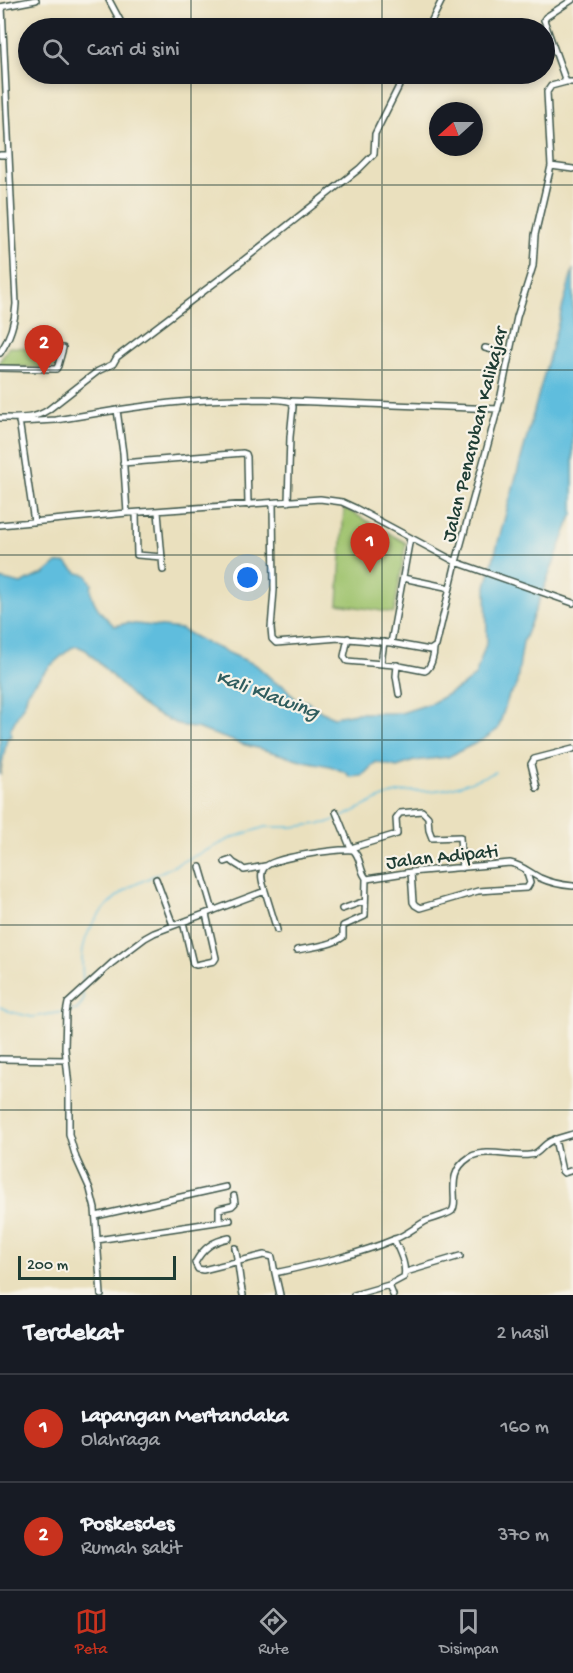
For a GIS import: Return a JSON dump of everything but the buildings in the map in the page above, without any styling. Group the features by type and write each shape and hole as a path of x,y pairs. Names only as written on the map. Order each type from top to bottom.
{"street":[{"path":"0,353 11,334 16,304 1,7 36,0"},
{"path":"109,0 119,18"},
{"path":"433,18 442,0"},
{"path":"547,18 572,0"},
{"path":"555,46 570,82"},
{"name":"Jalan Penaruban Kalikajar","path":"0,525 320,499 342,502 456,562 498,408 517,317 534,266 535,235 550,166 547,92 551,86 570,82"},
{"path":"19,420 41,415 98,371 113,364 117,357 359,169 374,154 375,134 400,84"},
{"path":"0,115 8,115"},
{"path":"0,146 9,146"},
{"path":"0,155 9,155"},
{"path":"550,166 573,169"},
{"path":"0,368 56,369 63,348"},
{"path":"485,348 509,354"},
{"path":"0,418 56,420 191,400 219,399 498,408"},
{"path":"288,502 293,407 289,401"},
{"path":"117,410 127,513"},
{"path":"19,420 34,522"},
{"path":"123,463 246,454 248,505"},
{"path":"273,503 274,590 271,628 273,641 279,643 348,638 388,642 430,650 434,648"},
{"path":"158,512 163,570"},
{"path":"136,513 137,555 162,557"},
{"path":"381,663 403,578 410,538"},
{"path":"348,638 344,656 347,661 397,665 426,671 434,656 434,648 456,562 573,603"},
{"path":"403,578 450,588"},
{"path":"397,665 399,694"},
{"path":"537,788 531,764 534,759 573,749"},
{"path":"225,862 232,860 244,870 303,855 350,849 397,834 399,813 422,811 428,817 432,838 460,837 462,868"},
{"name":"Jalan Adipati","path":"336,812 350,849 358,855 366,879 411,872 510,863 517,864 539,877 562,885 573,886"},
{"path":"265,866 261,873 277,930"},
{"path":"183,922 193,964 214,961 216,958 200,867"},
{"path":"411,872 413,902 420,908 477,891 526,888 530,883 526,870"},
{"path":"156,879 173,926"},
{"path":"297,950 343,938 343,926 365,916 366,879"},
{"path":"101,1295 96,1216 90,1189 70,1142 69,1134 69,1087 66,1060 68,1003 112,963 149,936 265,891"},
{"path":"342,909 366,901"},
{"path":"0,1059 66,1060"},
{"path":"275,1273 359,1251 394,1239 423,1223 452,1211 453,1180 461,1165 472,1156 531,1155 555,1139 573,1134"},
{"path":"555,1139 562,1171 564,1173 573,1170"},
{"path":"96,1216 226,1187"},
{"path":"219,1221 219,1209 233,1205 234,1196"},
{"path":"97,1240 230,1220"},
{"path":"229,1238 216,1241 205,1249 195,1263 196,1266 203,1270 269,1256 273,1260 280,1295"},
{"path":"356,1295 403,1280 406,1272 394,1239"},
{"path":"235,1248 243,1295"},
{"path":"406,1272 460,1256"},
{"path":"389,1285 393,1295"}],"green space":[{"path":"9,347 57,349 55,368 0,366 0,361"},
{"path":"344,508 406,543 394,613 338,604"}],"water":[{"name":"Kali Klawing","path":"573,269 573,513 523,642 516,688 509,695 498,729 484,739 448,757 414,761 397,767 376,762 362,776 350,777 347,773 330,766 242,744 196,728 184,727 154,713 139,703 86,650 77,646 71,648 49,667 28,691 25,702 10,730 12,736 7,738 0,775 0,579 21,584 44,574 57,563 66,563 78,573 87,575 92,584 94,602 101,613 115,626 127,623 181,629 256,665 276,683 283,685 298,702 306,701 334,717 356,713 401,713 432,703 475,676 487,641 486,586"}],"waterway":[{"path":"342,817 390,795 445,789 496,772"},
{"path":"83,988 82,954 90,930 108,905 132,886 234,837 265,827 292,827 327,823 337,819"},
{"path":"68,1011 77,1010 83,1001 83,993"},
{"path":"0,1007 32,1017 63,1012"}],"place":[{"name":"Poskesdes","path":"44,375"},
{"name":"Lapangan Mertandaka","path":"370,573"}]}
